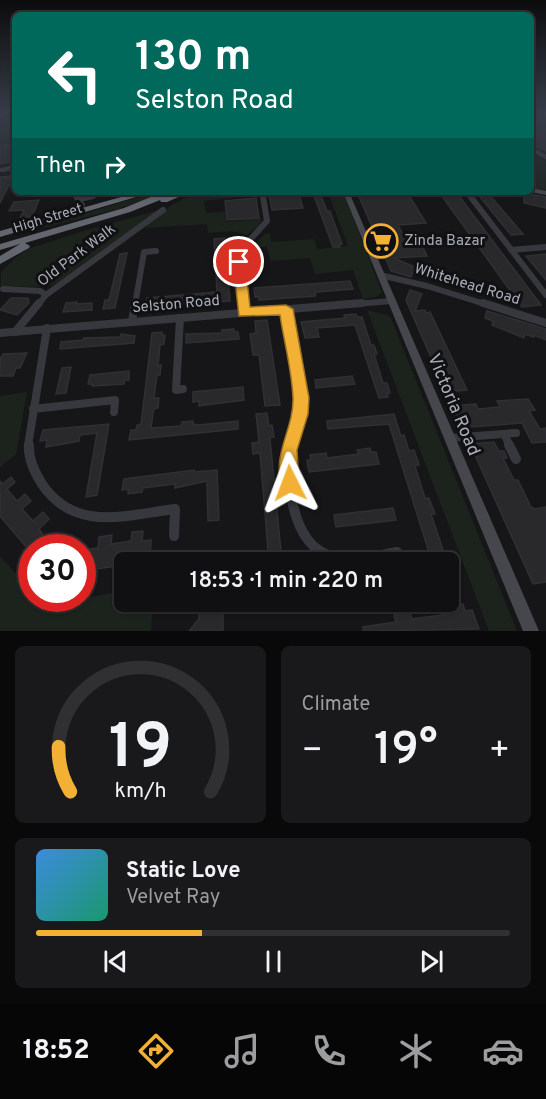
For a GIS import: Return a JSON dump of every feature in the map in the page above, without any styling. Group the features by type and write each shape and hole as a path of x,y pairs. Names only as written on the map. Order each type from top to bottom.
{"highway":[{"name":"High Street","path":"0,234 137,195"},
{"name":"High Street","path":"0,248 127,210 164,195"},
{"path":"127,210 176,195"},
{"path":"0,239 9,239 108,215"},
{"path":"0,261 19,249 68,231 82,223"}],"street":[{"path":"2,170 12,168"},
{"path":"76,195 81,202 100,195"},
{"path":"244,312 240,255 246,244 262,231 267,221 263,195"},
{"name":"Victoria Road","path":"347,195 531,631"},
{"path":"469,195 546,295"},
{"name":"Old Park Walk","path":"15,332 46,295 163,210"},
{"path":"511,250 546,247"},
{"path":"132,322 144,252 156,251"},
{"name":"Whitehead Road","path":"380,275 427,286 546,323"},
{"path":"3,290 40,291 46,295"},
{"name":"Selston Road","path":"0,333 391,301"},
{"path":"286,309 301,398 300,414 288,450 294,515 302,538 319,552"},
{"path":"180,318 176,390 183,389"},
{"path":"47,328 28,448 31,462 48,492 70,512 90,517 175,509 174,536"},
{"path":"33,409 115,400 114,412"},
{"path":"449,438 505,436 516,433"},
{"path":"505,436 516,459"}],"shaded area":[{"path":"534,155 546,161 546,191 534,189"},
{"path":"146,195 158,195 115,210 6,237"},
{"path":"190,195 247,195 204,201 206,213 225,212 226,222 261,219 260,224 247,235 232,231 208,233 207,224 146,228 147,224 172,205"},
{"path":"329,195 344,195 382,292 376,297 363,299 353,270 315,274 310,258 271,261 267,247 251,247 265,234 270,233 271,242 314,239 317,249 348,246"},
{"path":"159,210 57,283 46,287 1,286 1,272 28,249"},
{"path":"367,310 390,316 517,631 489,631"},
{"path":"27,392 16,454 0,467 0,396"},
{"path":"0,556 18,576 18,612 96,612 96,596 114,593 114,612 152,612 151,631 0,631"}],"building":[{"path":"534,143 546,143 546,151 534,145"},
{"path":"12,144 12,162 0,164 0,145"},
{"path":"12,176 12,183 0,203 0,177"},
{"path":"269,195 299,195 303,208 272,210"},
{"path":"314,195 321,195 327,211 330,211 342,244 339,245 340,247 333,247"},
{"path":"358,195 409,195 426,223 398,225 409,246 422,245 427,256 393,258 415,267 411,277 391,271"},
{"path":"441,195 458,195 541,305 522,307"},
{"path":"478,195 490,195 523,234 511,235"},
{"path":"524,195 546,197 546,208 524,203"},
{"path":"256,198 259,218 227,220 225,201"},
{"path":"39,200 32,217 20,218 24,210 9,211 14,202"},
{"path":"225,238 230,301 146,307 147,298 217,292 214,239"},
{"path":"127,253 115,308 103,309 105,300 109,300 120,254"},
{"path":"546,254 546,280 526,256"},
{"path":"432,268 457,276 454,283 429,275"},
{"path":"350,281 353,289 316,292 315,296 259,300 259,297 255,297 254,288"},
{"path":"410,290 422,294 415,311 430,312 467,390 446,392 406,300"},
{"path":"11,298 28,298 29,303 17,315 0,310"},
{"path":"77,302 76,304 92,303 92,310 63,312 66,303"},
{"path":"487,311 546,329 546,340 524,334 524,338 492,325 493,321 485,318"},
{"path":"356,314 357,317 362,317 371,345 374,345 377,354 374,354 383,383 387,383 390,393 387,393 388,397 379,398 355,325 317,328 319,337 305,338 301,322 345,318 344,315"},
{"path":"267,320 280,405 265,406 259,355 253,355 250,334 256,333 255,321"},
{"path":"234,329 234,332 238,332 239,339 186,343 186,334 222,333 222,330"},
{"path":"162,332 162,335 165,335 164,344 160,345 158,366 161,365 160,375 157,375 154,398 159,398 158,408 154,409 151,428 181,426 182,422 193,421 193,424 198,425 238,421 238,429 129,440 131,430 136,430 137,425 141,424 152,333"},
{"path":"121,334 135,336 134,343 60,349 61,342 84,338 120,337"},
{"path":"27,353 20,368 16,368 13,376 0,376 0,359 3,354"},
{"path":"71,367 66,393 56,394 62,368"},
{"path":"129,371 129,380 125,380 124,384 92,386 88,384 90,375"},
{"path":"352,376 355,384 316,388 315,380"},
{"path":"243,387 244,400 199,406 199,401 193,402 193,392"},
{"path":"528,399 535,410 529,411 540,429 546,428 546,442 532,443 522,423 471,427 469,423 460,424 452,406 476,404 478,409 500,407 497,401"},
{"path":"267,413 269,426 272,425 274,437 270,438 281,552 268,552 260,453 253,454 252,443 259,442 256,414"},
{"path":"394,414 409,451 414,450 419,465 415,466 425,498 429,498 435,514 431,514 444,552 429,552 389,424 328,429 327,421"},
{"path":"109,424 97,495 86,497 97,433 80,435 79,441 46,447 47,440 40,441 43,430"},
{"path":"494,442 499,451 504,451 507,458 503,458 514,480 518,480 531,507 535,509 546,507 546,582 533,584 470,444"},
{"path":"370,448 371,452 376,452 379,464 309,472 307,460 311,460 310,455 326,453 327,458 359,454 357,450"},
{"path":"194,470 194,472 217,470 219,520 208,521 207,481 175,488 175,484 143,488 142,492 128,494 128,489 122,490 124,479"},
{"path":"11,477 15,482 7,489 17,501 25,494 31,501 22,509 33,521 43,512 49,519 39,529 42,534 18,534 18,537 0,516 0,481 2,484"},
{"path":"393,508 396,520 336,527 334,515"},
{"path":"143,531 142,541 151,540 150,552 114,552 114,566 96,569 96,548 98,548 99,537 112,535 111,544 131,541 132,532"},
{"path":"459,604 463,604 465,611 472,610 479,629 363,631 363,627 396,622 394,615 410,612 412,619 459,612"},
{"path":"199,612 223,612 223,631 189,631 199,619"}],"place":[{"name":"Zinda Bazar","path":"381,241"}],"route":[{"path":"239,262 244,312 286,309 301,398 300,414 294,426 288,450 290,483"}]}
